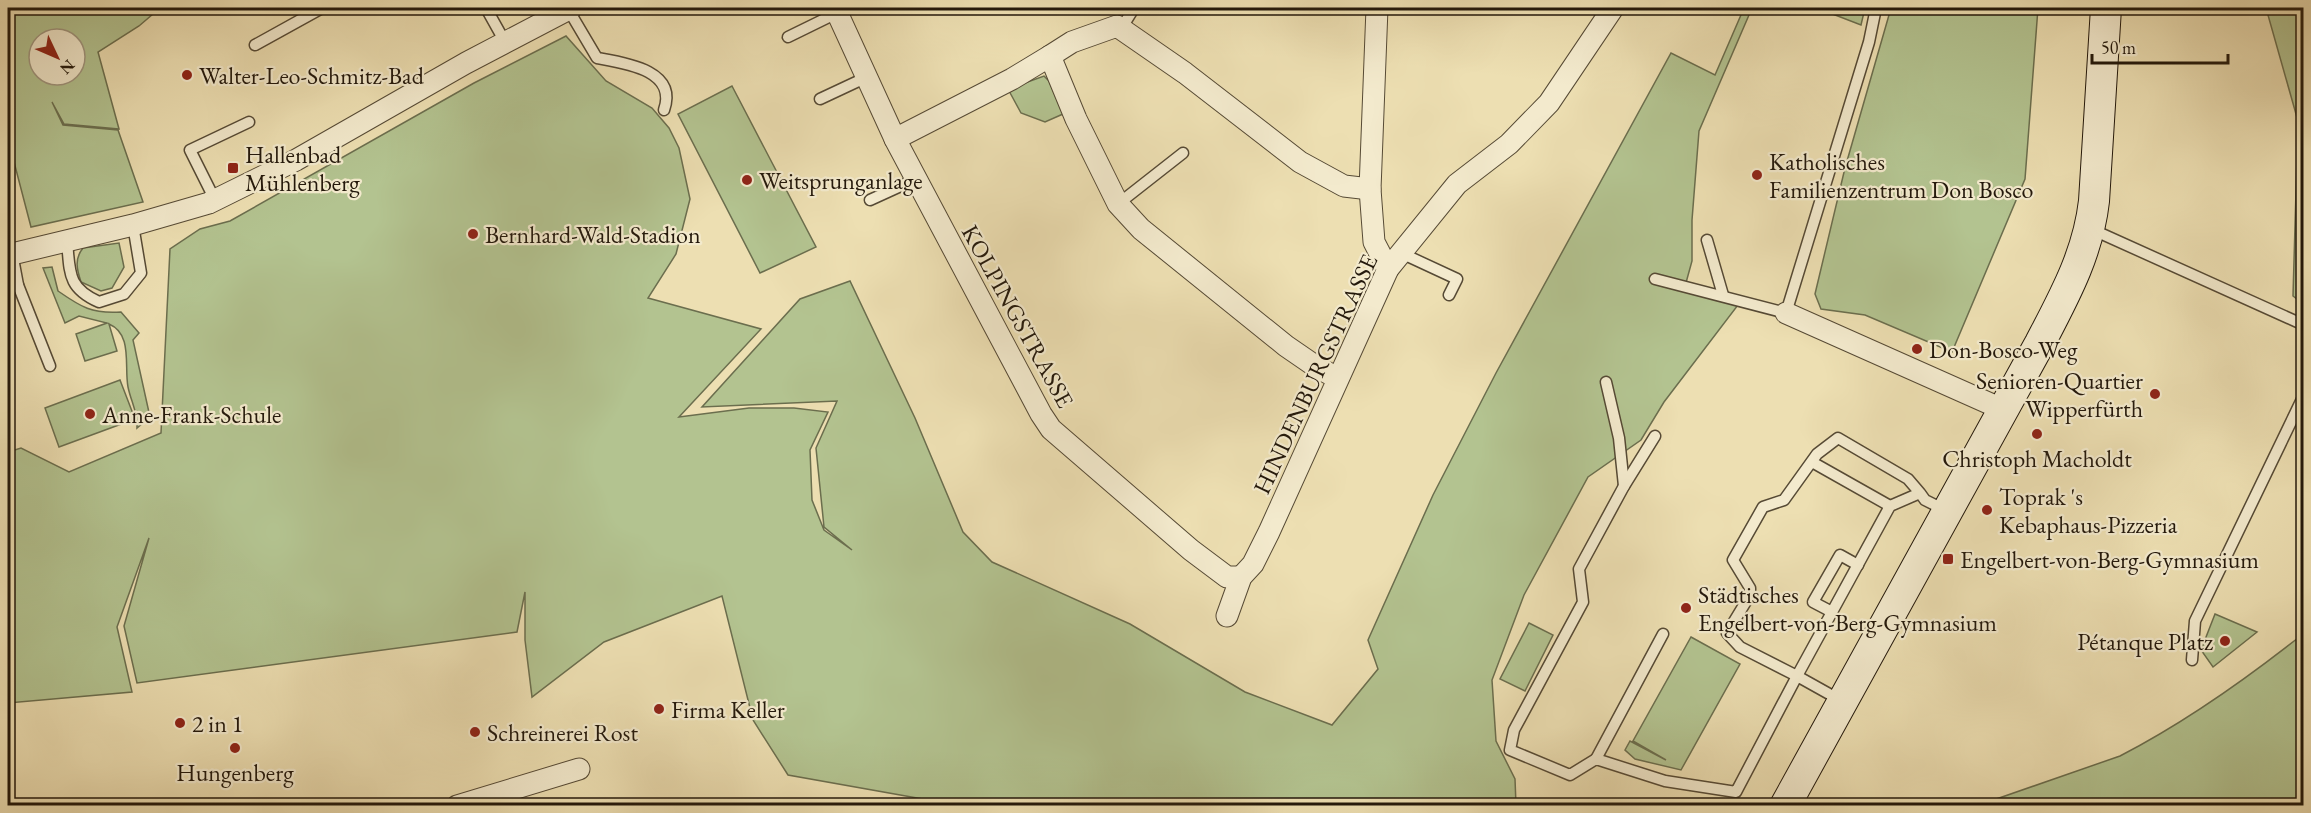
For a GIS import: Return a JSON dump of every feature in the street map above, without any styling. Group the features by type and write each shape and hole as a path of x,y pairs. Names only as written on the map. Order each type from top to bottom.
{"main road":[{"path":"1785,806 1841,701 2004,410 2073,280 2091,229 2097,172 2106,8"}],"street":[{"path":"10,254 133,225 215,200 296,160 570,8"},
{"path":"1377,8 1370,189 1374,242 1395,261"},
{"name":"HINDENBURGSTRASSE","path":"1227,616 1240,577 1253,564 1269,532 1338,378 1395,261 1457,184 1509,144 1549,103 1613,8"},
{"name":"KOLPINGSTRASSE","path":"836,10 915,179 1051,429 1191,550 1227,577 1240,577"},
{"path":"895,139 1012,79 1072,42 1117,26 1185,73 1300,162 1344,186 1370,189"},
{"path":"1050,56 1076,119 1118,204 1141,229 1287,346 1318,368 1338,378"},
{"path":"1786,312 2004,410"},
{"path":"457,806 579,769"}],"lane":[{"path":"255,45 322,8"},
{"path":"486,8 505,42"},
{"path":"570,8 597,58 627,63 652,72 667,92 668,98 664,110"},
{"path":"1121,29 1134,8"},
{"path":"1654,279 1786,312 1869,42 1876,8"},
{"path":"788,37 836,10"},
{"path":"820,99 867,76"},
{"path":"215,200 190,150 249,122"},
{"path":"1118,204 1183,153"},
{"path":"870,200 915,179"},
{"path":"67,241 70,277 81,294 99,302 124,294 141,273 133,225"},
{"path":"2091,229 2304,325"},
{"path":"1707,240 1723,295"},
{"path":"10,254 13,287 50,366"},
{"path":"1395,261 1457,279 1449,295"},
{"path":"1606,382 1619,438 1624,486"},
{"path":"2192,660 2195,621 2304,394"},
{"path":"1655,436 1624,486 1579,568 1582,602 1514,730 1510,750 1570,775 1596,759 1663,634"},
{"path":"1841,701 1740,647 1727,633 1750,595 1750,588 1733,560 1763,507 1784,500 1812,462 1838,438 1908,479 1925,500 1947,511"},
{"path":"1812,462 1890,506"},
{"path":"1596,759 1665,781 1736,792 1890,506 1920,493"},
{"path":"1832,612 1813,602 1840,555 1858,565"}],"green space":[{"path":"8,8 160,8 139,26 98,52 119,129 64,124 52,102 63,125 118,130 143,202 31,227 8,139"},
{"path":"1744,8 1752,8 1699,131 1692,220 1692,261 1684,290 1738,305 1664,402 1641,440 1588,477 1524,595 1492,680 1496,741 1515,779 1516,805 962,806 788,775 753,720 722,596 604,642 532,697 525,640 525,592 517,632 137,683 124,626 149,538 117,627 132,692 8,703 8,452 21,448 69,472 161,433 170,249 200,229 230,221 474,83 566,36 606,81 652,108 669,128 679,148 690,199 676,254 648,298 761,329 679,417 749,408 794,408 828,412 810,450 812,500 824,530 852,550 824,527 816,448 837,401 702,407 800,299 850,281 915,418 963,532 992,562 1130,624 1245,692 1332,725 1378,669 1368,640 1433,495 1496,373 1671,53 1715,75"},
{"path":"1817,8 1865,8 1861,25"},
{"path":"1891,8 2038,8 2025,179 1952,352 1865,315 1821,309 1815,294 1845,168"},
{"path":"2266,8 2303,8 2303,304 2293,296 2298,121"},
{"path":"1044,76 1049,81 1063,114 1045,122 1021,113 1008,89"},
{"name":"Weitsprunganlage","path":"732,86 816,247 760,273 678,114"},
{"path":"119,243 124,267 112,288 101,291 81,282 77,260 83,248"},
{"path":"52,267 58,291 87,308 102,312 121,312 139,333 133,340 150,417 137,428 128,387 126,351 122,335 109,324 117,351 85,361 76,334 107,323 79,316 65,323 43,268"},
{"name":"Anne-Frank-Schule","path":"120,380 135,419 59,447 45,408"},
{"name":"Pétanque Platz","path":"2215,614 2257,632 2213,667 2201,650"},
{"path":"1529,623 1553,635 1525,691 1500,679"},
{"path":"2303,634 2303,805 1979,805 2120,756 2214,700"},
{"path":"1691,637 1740,664 1681,770 1635,759 1625,750 1630,741 1666,760 1633,741"}],"place":[{"name":"Walter-Leo-Schmitz-Bad","path":"187,75"},
{"name":"Hallenbad Mühlenberg","path":"233,168"},
{"name":"Katholisches Familienzentrum Don Bosco","path":"1757,175"},
{"name":"Weitsprunganlage","path":"747,180"},
{"name":"Bernhard-Wald-Stadion","path":"473,234"},
{"name":"Don-Bosco-Weg","path":"1917,349"},
{"name":"Senioren-Quartier Wipperfürth","path":"2155,394"},
{"name":"Anne-Frank-Schule","path":"90,414"},
{"name":"Christoph Macholdt","path":"2037,434"},
{"name":"Toprak 's Kebaphaus-Pizzeria","path":"1987,510"},
{"name":"Engelbert-von-Berg-Gymnasium","path":"1948,559"},
{"name":"Städtisches Engelbert-von-Berg-Gymnasium","path":"1686,608"},
{"name":"Pétanque Platz","path":"2225,641"},
{"name":"Firma Keller","path":"659,709"},
{"name":"2 in 1","path":"180,723"},
{"name":"Schreinerei Rost","path":"475,732"},
{"name":"Hungenberg","path":"235,748"}]}
